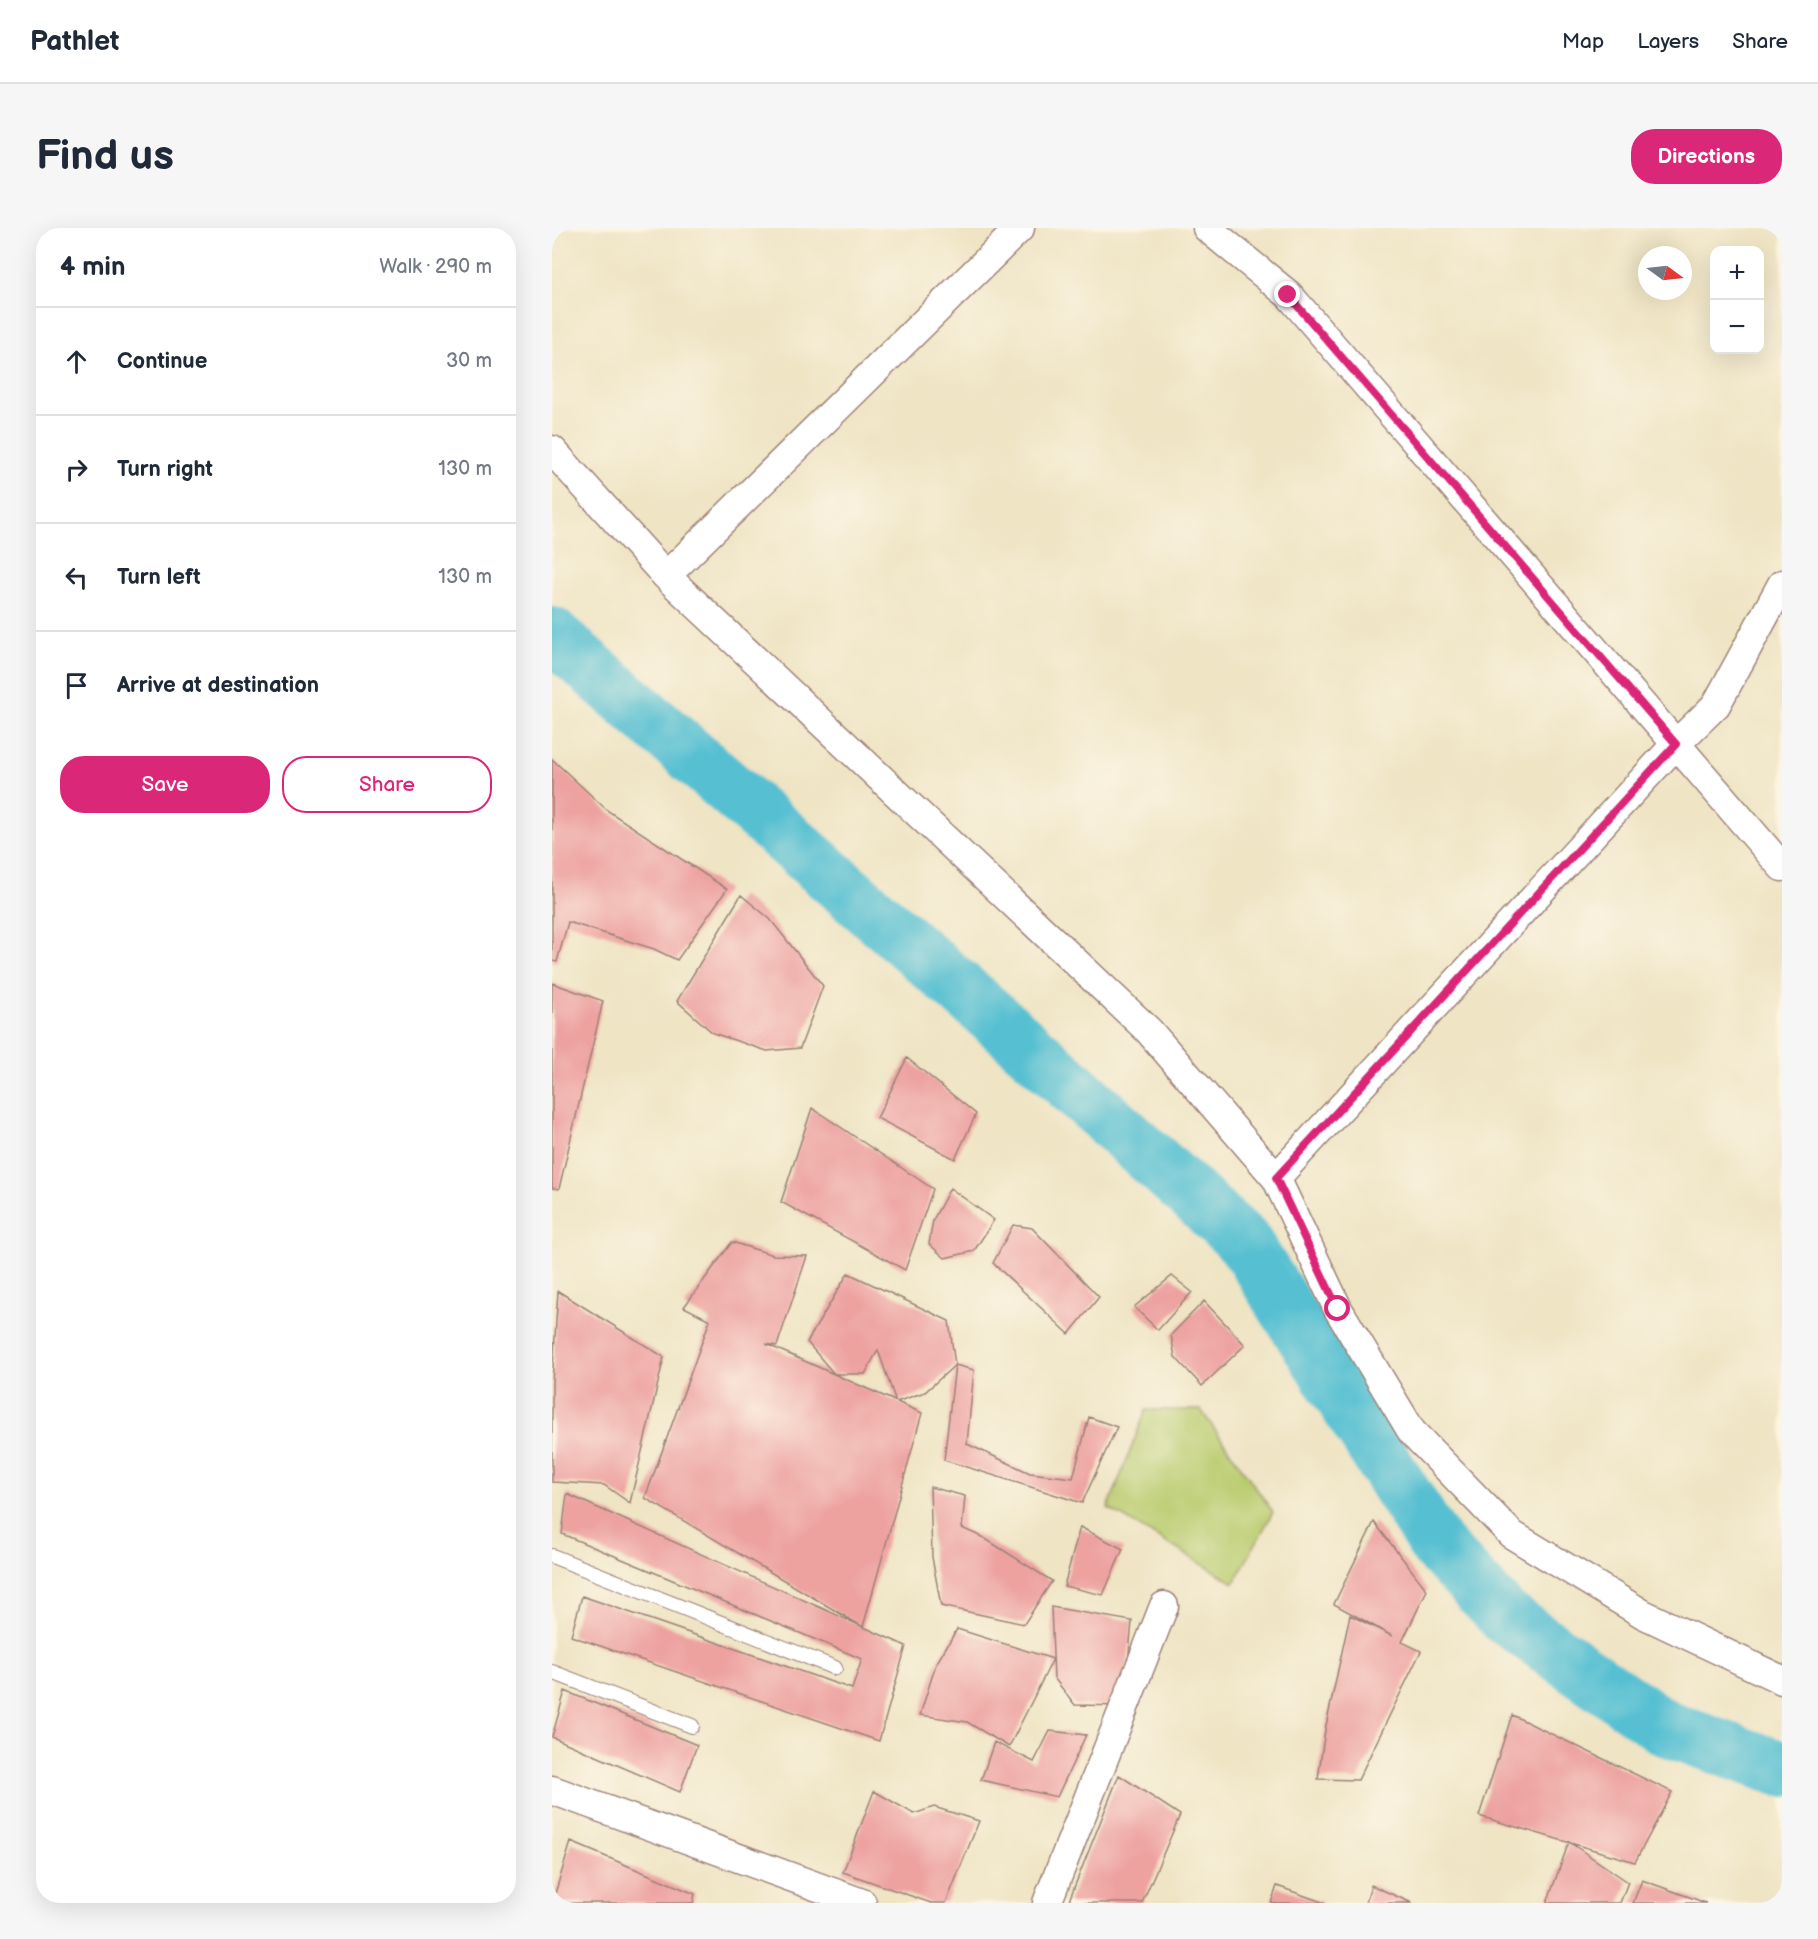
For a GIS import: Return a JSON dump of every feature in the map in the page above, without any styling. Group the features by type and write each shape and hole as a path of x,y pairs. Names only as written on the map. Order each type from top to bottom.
{"street":[{"path":"666,576 1020,228"},
{"path":"1207,228 1288,295 1782,867"},
{"path":"552,450 666,576 1149,1031 1276,1178 1338,1309 1412,1432 1511,1534 1643,1614 1782,1680"},
{"path":"1276,1178 1676,744 1716,705 1782,584"},
{"path":"1047,1903 1164,1606"},
{"path":"552,1790 862,1903"}],"lane":[{"path":"552,1556 835,1668"},
{"path":"552,1672 692,1726"}],"green space":[{"path":"1146,1410 1201,1410 1273,1512 1234,1583 1108,1508"}],"building":[{"path":"552,759 608,811 727,889 677,960 654,949 568,922 557,962 552,961"},
{"path":"741,895 770,919 823,986 800,1048 767,1051 713,1033 677,1001"},
{"path":"552,983 603,1001 559,1189 552,1188"},
{"path":"907,1058 976,1114 955,1159 877,1118"},
{"path":"812,1108 933,1189 905,1270 781,1202"},
{"path":"950,1188 994,1220 974,1251 945,1258 929,1244 933,1220"},
{"path":"1013,1225 1032,1228 1099,1297 1069,1334 993,1263"},
{"path":"732,1242 773,1255 807,1256 777,1346 766,1344 922,1413 863,1627 645,1498 710,1320 684,1307"},
{"path":"848,1273 949,1321 955,1365 925,1392 896,1402 878,1350 865,1374 834,1374 807,1342"},
{"path":"1172,1276 1192,1292 1158,1330 1134,1307"},
{"path":"558,1291 664,1357 630,1503 604,1485 552,1482 552,1383"},
{"path":"1204,1301 1245,1345 1202,1386 1175,1357 1171,1335"},
{"path":"955,1365 974,1370 967,1444 1030,1473 1073,1478 1089,1417 1117,1427 1082,1503 944,1460"},
{"path":"930,1487 965,1496 962,1528 984,1538 1052,1581 1024,1624 941,1606 932,1557"},
{"path":"567,1494 906,1646 879,1741 571,1636 582,1596 852,1689 862,1659 562,1534"},
{"path":"1374,1522 1427,1590 1402,1642 1421,1651 1358,1780 1318,1779 1325,1730 1350,1615 1392,1636 1334,1604"},
{"path":"1080,1527 1123,1549 1103,1595 1064,1586"},
{"path":"1051,1607 1132,1621 1124,1706 1075,1705 1054,1678"},
{"path":"957,1629 1053,1659 1009,1747 967,1722 920,1715 936,1664"},
{"path":"565,1691 697,1745 680,1792 552,1737"},
{"path":"1512,1715 1672,1792 1635,1862 1479,1816"},
{"path":"1050,1731 1086,1735 1057,1797 981,1780 994,1742 1034,1762"},
{"path":"1119,1775 1180,1815 1142,1903 1068,1903"},
{"path":"874,1791 914,1814 934,1807 979,1821 946,1903 931,1903 843,1872"},
{"path":"571,1842 695,1894 693,1903 552,1903"},
{"path":"1569,1842 1628,1882 1620,1903 1547,1903"},
{"path":"1642,1880 1706,1903 1633,1903"},
{"path":"1371,1885 1412,1903 1366,1903"},
{"path":"1277,1886 1325,1903 1271,1903"}],"waterway":[{"path":"552,635 1045,1062 1244,1242 1437,1546 1505,1617 1665,1728 1782,1769"}],"route":[{"path":"1288,295 1676,744 1276,1178 1338,1309"}]}
